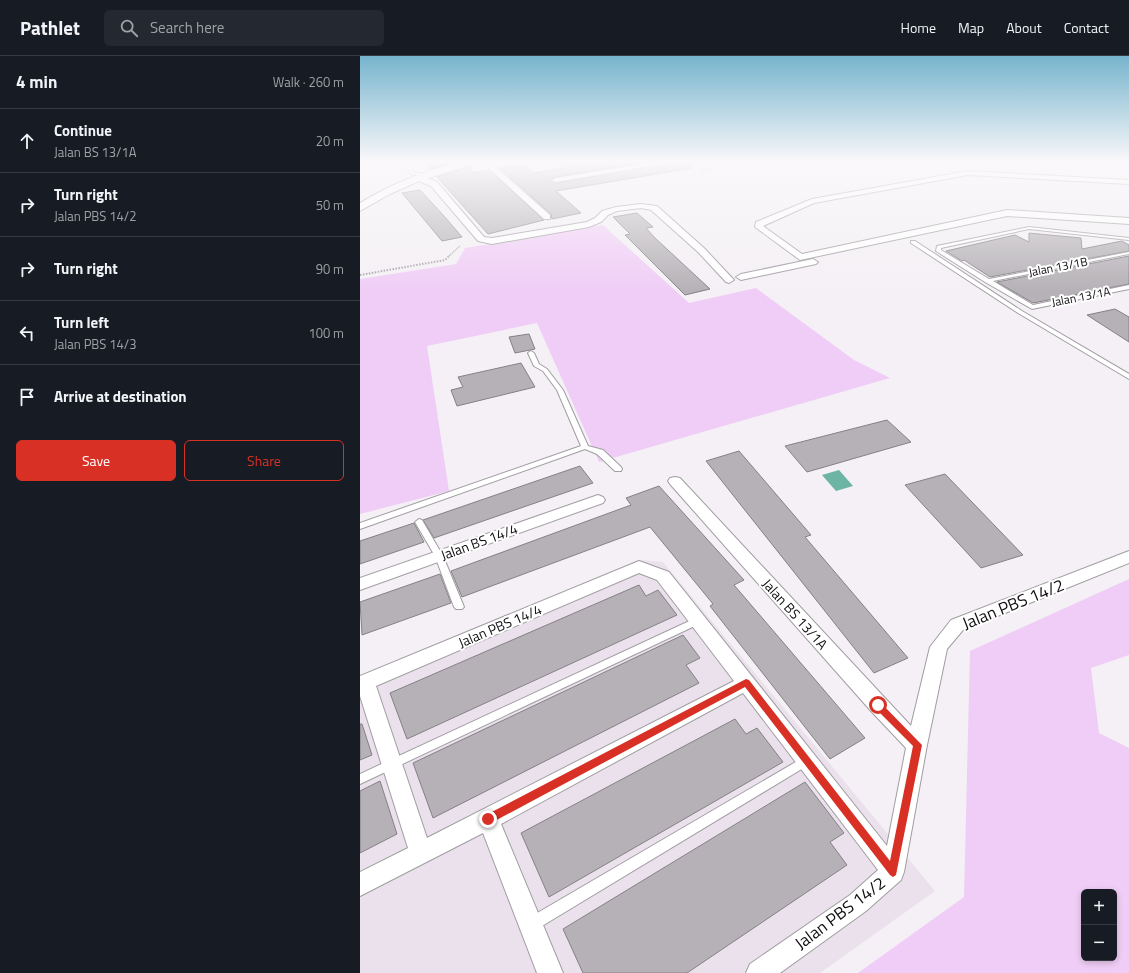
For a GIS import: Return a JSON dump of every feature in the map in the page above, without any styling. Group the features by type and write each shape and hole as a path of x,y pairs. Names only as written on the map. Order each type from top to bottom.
{"street":[{"path":"452,205 481,239 492,241 589,224 598,220 605,213 616,209 641,206 654,208 701,250 729,280"},
{"path":"533,205 547,217"},
{"path":"803,205 759,224 759,227 800,257 1007,213 1129,221"},
{"path":"741,277 854,252 913,242 1015,220 1032,220 1129,231"},
{"name":"Jalan BS 13/1A","path":"675,481 878,705 917,745"},
{"name":"Jalan BS 14/4","path":"360,584 598,500"},
{"name":"Jalan PBS 14/2","path":"759,973 858,903 893,872 917,745 939,647 957,625 994,609 1129,557"},
{"name":"Jalan PBS 14/4","path":"362,684 639,567 663,576 698,621"},
{"path":"698,621 893,872"},
{"path":"360,884 488,819 746,683"},
{"path":"362,684 421,853"},
{"path":"488,819 550,973"}],"lane":[{"path":"987,280 938,252 939,247 1029,228 1129,239"},
{"path":"913,242 1020,312 1129,377"},
{"name":"Jalan 13/1B","path":"987,280 1129,253"},
{"name":"Jalan 13/1A","path":"987,280 1034,307 1129,288"},
{"path":"531,353 536,365 545,370 560,390 585,446"},
{"path":"360,526 585,446 600,452 618,469"},
{"path":"419,522 439,556 459,607"},
{"path":"360,779 698,621"},
{"path":"530,925 806,761"}],"path":[{"path":"360,275 445,260 460,246"}],"shaded area":[{"path":"603,225 689,303 756,288 854,360 890,378 599,462 537,323 427,346 449,491 360,514 360,279 456,264 465,248"},
{"path":"839,470 853,486 836,491 822,475"},
{"path":"642,560 663,562 935,891 820,973 360,973 360,677"},
{"path":"1129,579 1129,655 1091,668 1099,733 1129,748 1129,973 858,973 964,897 970,651"}],"building":[{"path":"412,205 434,205 462,237 442,241"},
{"path":"462,205 527,205 544,220 488,234"},
{"path":"541,205 572,205 581,213 552,219 551,214"},
{"path":"637,213 653,227 646,228 654,237 710,289 685,295 625,235 630,234 613,217"},
{"path":"1029,233 1081,238 1082,249 1122,241 1129,245 1129,251 990,277 964,260 962,261 946,251 1015,235 1029,242"},
{"path":"1129,256 1129,284 1033,303 997,282"},
{"path":"1115,309 1129,317 1129,342 1087,315"},
{"path":"529,334 535,349 515,353 509,337"},
{"path":"521,363 535,387 457,406 451,390 463,387 458,377"},
{"path":"887,420 911,442 807,472 785,446"},
{"path":"739,451 811,535 805,537 908,658 874,673 706,461"},
{"path":"580,466 593,483 434,538 423,520"},
{"path":"945,474 1023,555 981,568 905,485"},
{"path":"659,486 744,580 734,585 865,738 830,759 710,606 713,604 650,527 462,597 451,571 631,505 626,498"},
{"path":"414,523 424,542 360,564 360,541"},
{"path":"440,574 451,603 362,635 360,602"},
{"path":"639,585 646,596 658,590 677,615 407,739 390,693"},
{"path":"683,635 700,658 686,665 699,683 433,818 413,763"},
{"path":"735,719 746,734 757,728 783,762 549,897 521,833"},
{"path":"360,724 362,724 372,755 360,760"},
{"path":"380,781 397,834 360,853 360,791"},
{"path":"805,782 844,833 830,842 847,865 687,973 583,973 563,929"}],"route":[{"path":"488,819 746,683 893,872 917,745 878,705"}]}
